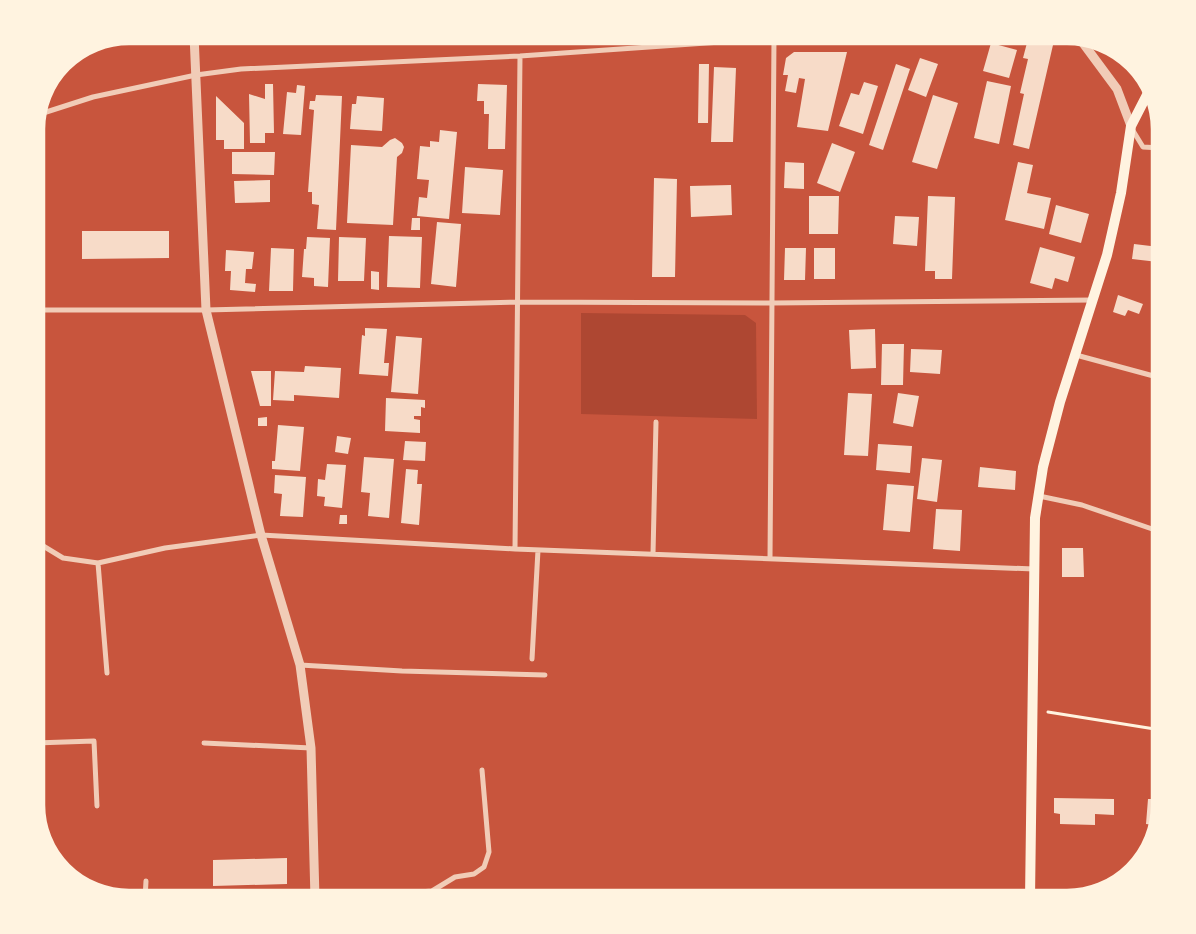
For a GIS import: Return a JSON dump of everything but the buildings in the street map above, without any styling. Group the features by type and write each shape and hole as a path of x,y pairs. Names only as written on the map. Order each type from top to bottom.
{"main road":[{"path":"1030,890 1035,518 1038,496 1060,402 1094,300 1109,246 1121,193 1131,126 1146,96"}],"street":[{"path":"194,44 206,310 261,535 300,665 311,748 315,890"},
{"path":"45,112 93,97 196,75 241,69 520,56 689,44"},
{"path":"770,559 774,44"},
{"path":"1085,45 1117,89 1131,126 1143,147 1152,148"},
{"path":"515,549 520,56"},
{"path":"44,310 206,310 517,302 772,303 1094,300"},
{"path":"1076,355 1152,376"},
{"path":"653,554 656,422"},
{"path":"1038,496 1082,505 1152,529"},
{"path":"44,546 63,558 98,563 165,548 261,535 515,549 1034,569"},
{"path":"532,659 538,550"},
{"path":"98,563 107,672"},
{"path":"300,665 402,671 545,675"},
{"path":"44,743 94,741 97,806"},
{"path":"204,743 311,748"},
{"path":"434,890 455,877 474,874 484,867 489,852 482,770"},
{"path":"146,881 146,890"}],"path":[{"path":"1032,710 1152,729"}],"shaded area":[{"path":"581,313 745,315 756,323 757,419 581,414"}]}
